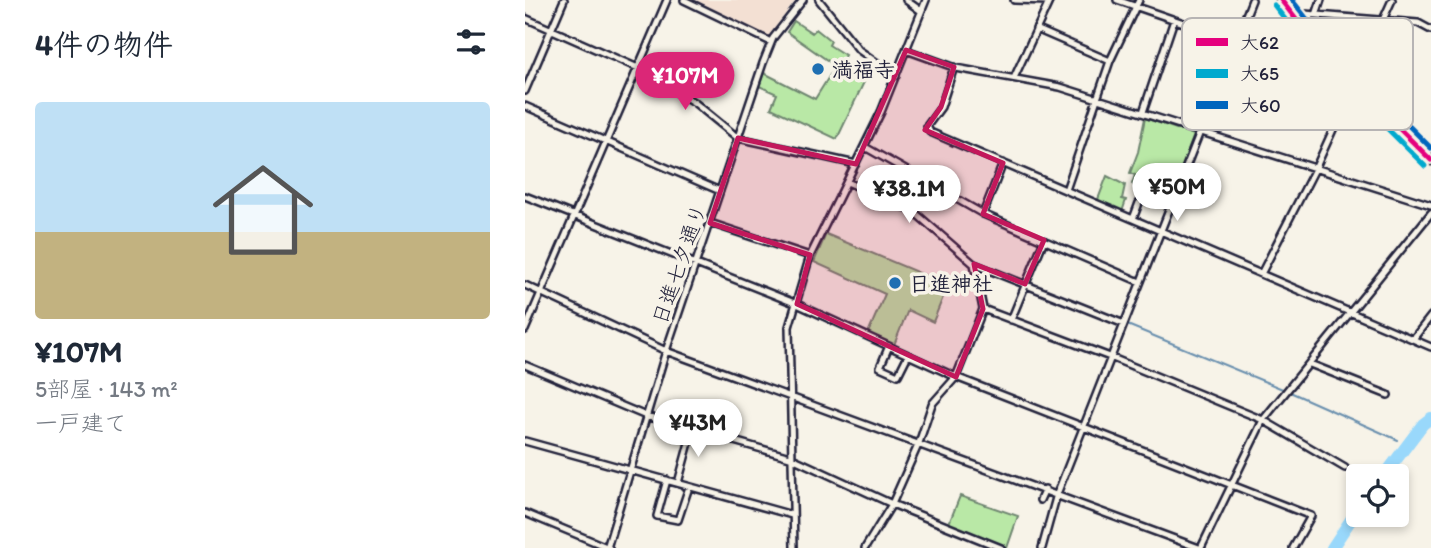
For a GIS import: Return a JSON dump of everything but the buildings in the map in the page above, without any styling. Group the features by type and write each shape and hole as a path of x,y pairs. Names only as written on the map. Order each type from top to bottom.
{"main road":[{"path":"1281,0 1296,18"},
{"path":"1400,130 1431,160"}],"street":[{"path":"525,91 564,0"},
{"path":"525,330 667,0"},
{"path":"684,0 771,42"},
{"name":"日進七夕通り","path":"608,548 666,351 771,42 803,0"},
{"path":"819,0 859,50 896,76"},
{"path":"906,0 921,11"},
{"path":"794,548 789,327 810,256 865,147 926,0"},
{"path":"1014,0 1049,1 1014,78"},
{"path":"1117,0 1137,3 1182,23"},
{"path":"1245,18 1252,0"},
{"path":"1315,15 1321,0"},
{"path":"1383,18 1392,0"},
{"path":"1066,190 1110,61 1137,3"},
{"path":"1292,13 1348,18"},
{"path":"525,18 638,68 695,103 738,138 856,164"},
{"path":"1143,112 1174,20"},
{"path":"1413,23 1431,30"},
{"path":"1036,29 1110,61"},
{"path":"906,50 954,67 1060,87 1182,126"},
{"path":"954,67 941,107 927,130 1431,347"},
{"path":"525,106 720,191"},
{"path":"1194,130 1431,205"},
{"path":"1261,274 1316,167 1331,130"},
{"path":"1042,548 1057,494 1200,132"},
{"path":"865,147 983,214 1140,282"},
{"path":"983,214 1003,163"},
{"path":"847,182 912,210 974,264 1124,324"},
{"path":"525,197 797,304 956,377 1311,516 1293,548"},
{"path":"1133,219 1139,203"},
{"path":"525,285 666,351 1200,548 1263,420 1431,213"},
{"path":"710,223 810,256"},
{"path":"1010,320 1044,240"},
{"path":"865,548 892,504 919,443 932,404 956,377 983,309 974,264"},
{"path":"983,309 1111,357 1263,420 1345,468"},
{"path":"1413,339 1431,316"},
{"path":"889,346 880,367 898,375 908,355"},
{"path":"1310,364 1388,395"},
{"path":"525,365 646,416 790,457 892,504 1001,548"},
{"path":"678,484 693,428"},
{"path":"525,441 792,515"},
{"path":"667,480 657,516 678,520 689,486"},
{"path":"1040,500 1045,489"},
{"path":"525,513 608,548"}],"highlighted area":[{"path":"906,50 954,67 941,107 925,130 1003,163 983,214 1044,240 1025,284 974,264 983,309 956,377 797,304 810,255 710,223 738,138 856,164"}],"shaded area":[{"path":"689,0 796,0 767,38"}],"green space":[{"path":"794,21 812,33 816,29 831,41 829,45 845,55 837,67 787,32"},
{"path":"835,67 864,82 837,139 771,108 777,94 759,86 764,73 815,99"},
{"path":"1145,118 1194,135 1169,200 1132,184 1135,175 1130,173 1138,152"},
{"path":"1107,176 1125,185 1122,199 1126,200 1122,212 1097,202"},
{"path":"826,234 948,285 933,322 908,310 894,345 868,333 885,294 814,262"},
{"path":"960,496 1018,516 1007,548 948,526"}],"waterway":[{"path":"1125,324 1285,390"},
{"path":"1290,392 1398,440"},
{"path":"1393,464 1423,424 1431,418"},
{"path":"1332,548 1346,527"}],"transit line":[{"name":"大62","path":"1281,0 1295,18"},
{"name":"大60","path":"1292,0 1306,18"},
{"name":"大65","path":"1274,5 1284,18"},
{"name":"大65","path":"1389,130 1425,166"},
{"name":"大62","path":"1401,130 1431,160"},
{"name":"大60","path":"1413,130 1431,148"}],"place":[{"name":"満福寺","path":"818,69"},
{"name":"日進神社","path":"895,283"}]}
